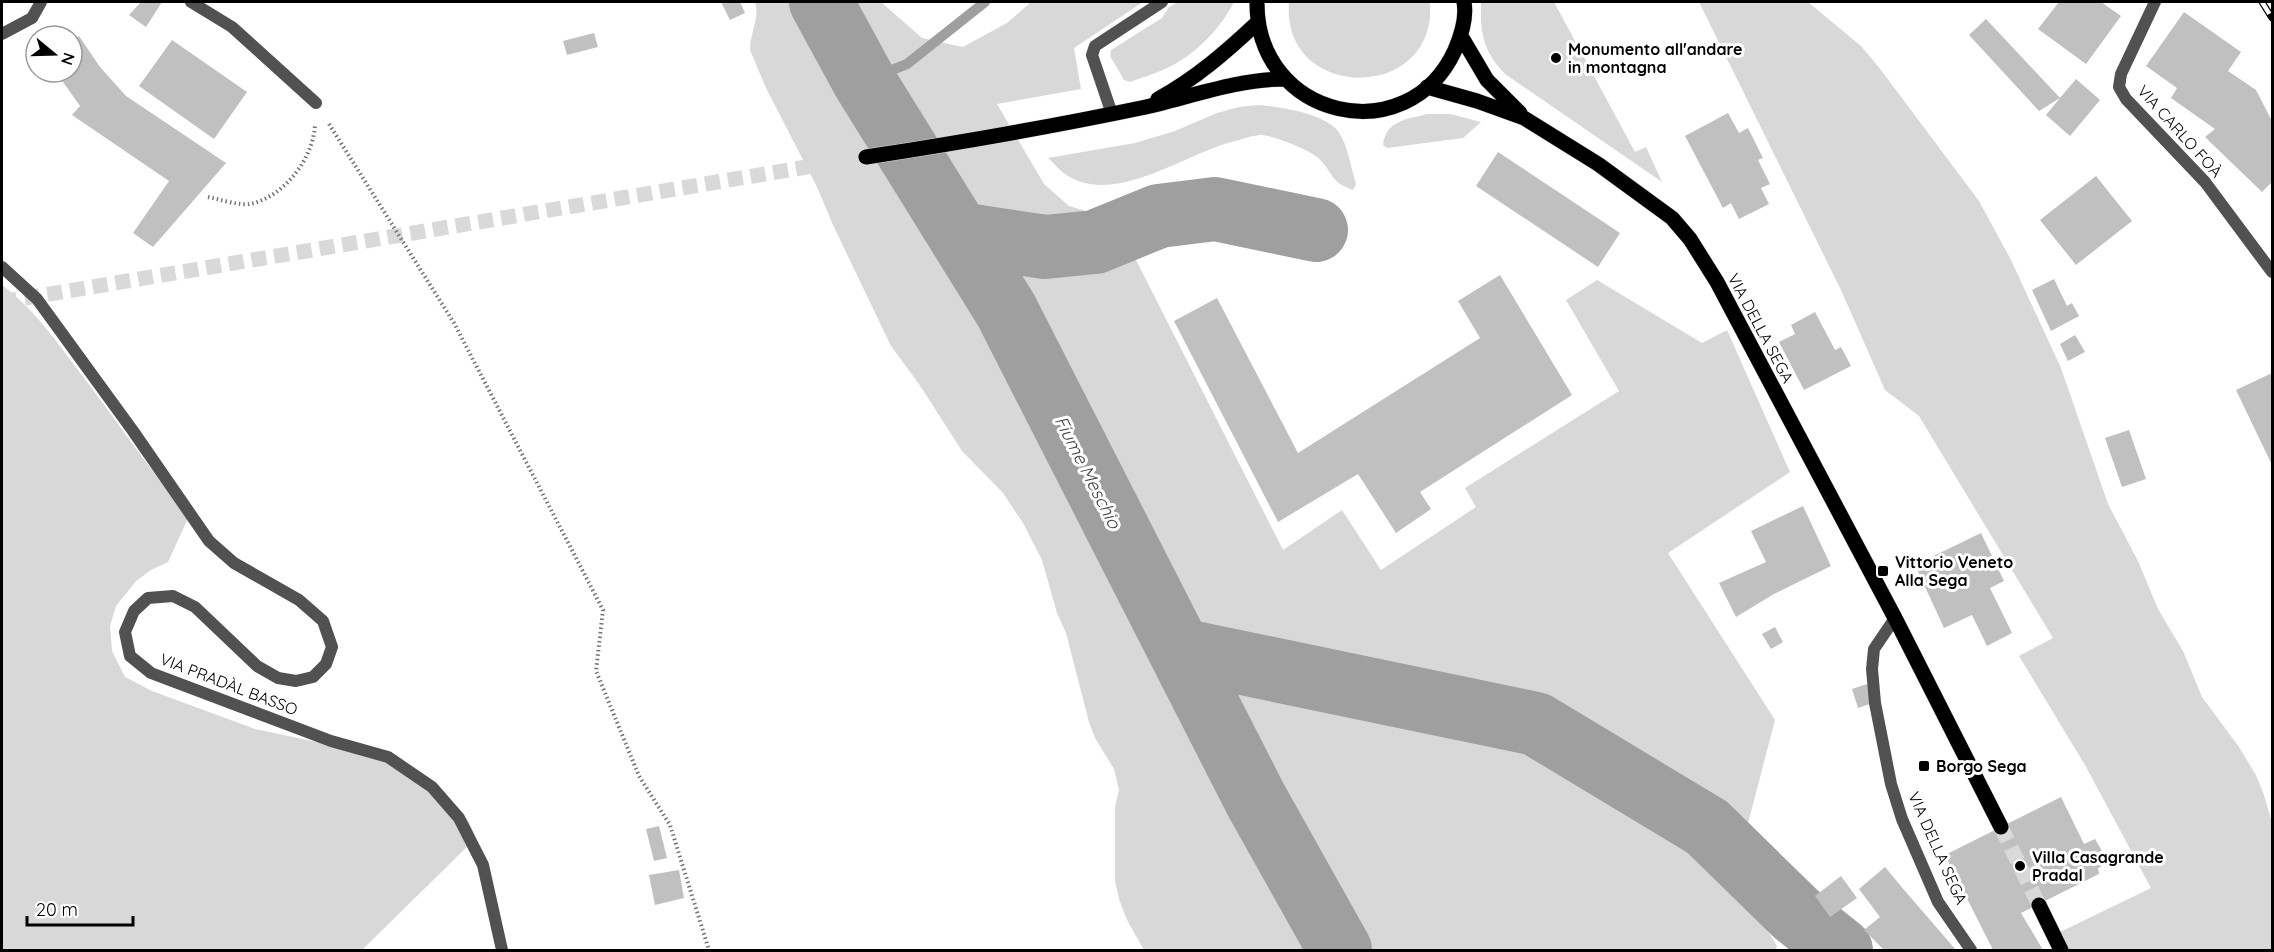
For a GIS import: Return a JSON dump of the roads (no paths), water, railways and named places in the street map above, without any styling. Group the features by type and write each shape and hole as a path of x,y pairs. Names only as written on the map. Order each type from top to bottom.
{"main road":[{"path":"1257,2 1257,22 1266,53 1284,79 1309,98 1338,109 1370,111 1400,103 1427,87 1448,64 1461,36 1464,2"},
{"path":"1142,108 1185,84 1221,56 1257,22"},
{"name":"VIA DELLA SEGA","path":"1461,36 1487,80 1524,118"},
{"path":"866,157 1112,114 1185,99 1222,87 1284,79"},
{"name":"VIA DELLA SEGA","path":"1427,87 1477,101 1524,118 1645,196 1672,218 1690,239 1717,282 1895,618 2001,827"},
{"path":"2039,905 2061,951"}],"street":[{"path":"2,34 32,18 41,2"},
{"path":"191,2 232,27 316,103"},
{"path":"1112,114 1092,55 1095,46 1162,2"},
{"name":"VIA CARLO FOÀ","path":"2155,2 2121,74 2120,87 2126,99 2205,182 2272,272"},
{"name":"VIA PRADÀL BASSO","path":"2,267 37,300 133,431 209,541 234,563 299,600 323,621 332,647 327,664 313,677 296,681 278,678 257,666 195,607 172,596 148,598 134,611 125,632 130,656 151,673 331,741 388,757 432,787 459,818 483,865 502,951"},
{"name":"VIA DELLA SEGA","path":"1895,618 1874,649 1872,669 1875,703 1891,784 1902,819 1938,902 1971,951"}],"waterway":[{"name":"Fiume Meschio","path":"821,2 864,81 1006,310 1256,800 1340,950"},
{"path":"864,81 907,64 985,2"},
{"path":"959,234 1045,247 1095,242 1159,216 1215,209 1316,230"},
{"path":"1180,650 1536,724 1707,827 1796,914 1841,950"}],"tunnel":[{"path":"2,302 866,157"},
{"path":"2001,827 2039,905"}],"railway":[{"path":"2262,2 2272,18"}],"place":[{"name":"Monumento all'andare in montagna","path":"1556,58"},
{"name":"Vittorio Veneto Alla Sega","path":"1883,571"},
{"name":"Borgo Sega","path":"1924,766"},
{"name":"Villa Casagrande Pradal","path":"2020,866"}]}
